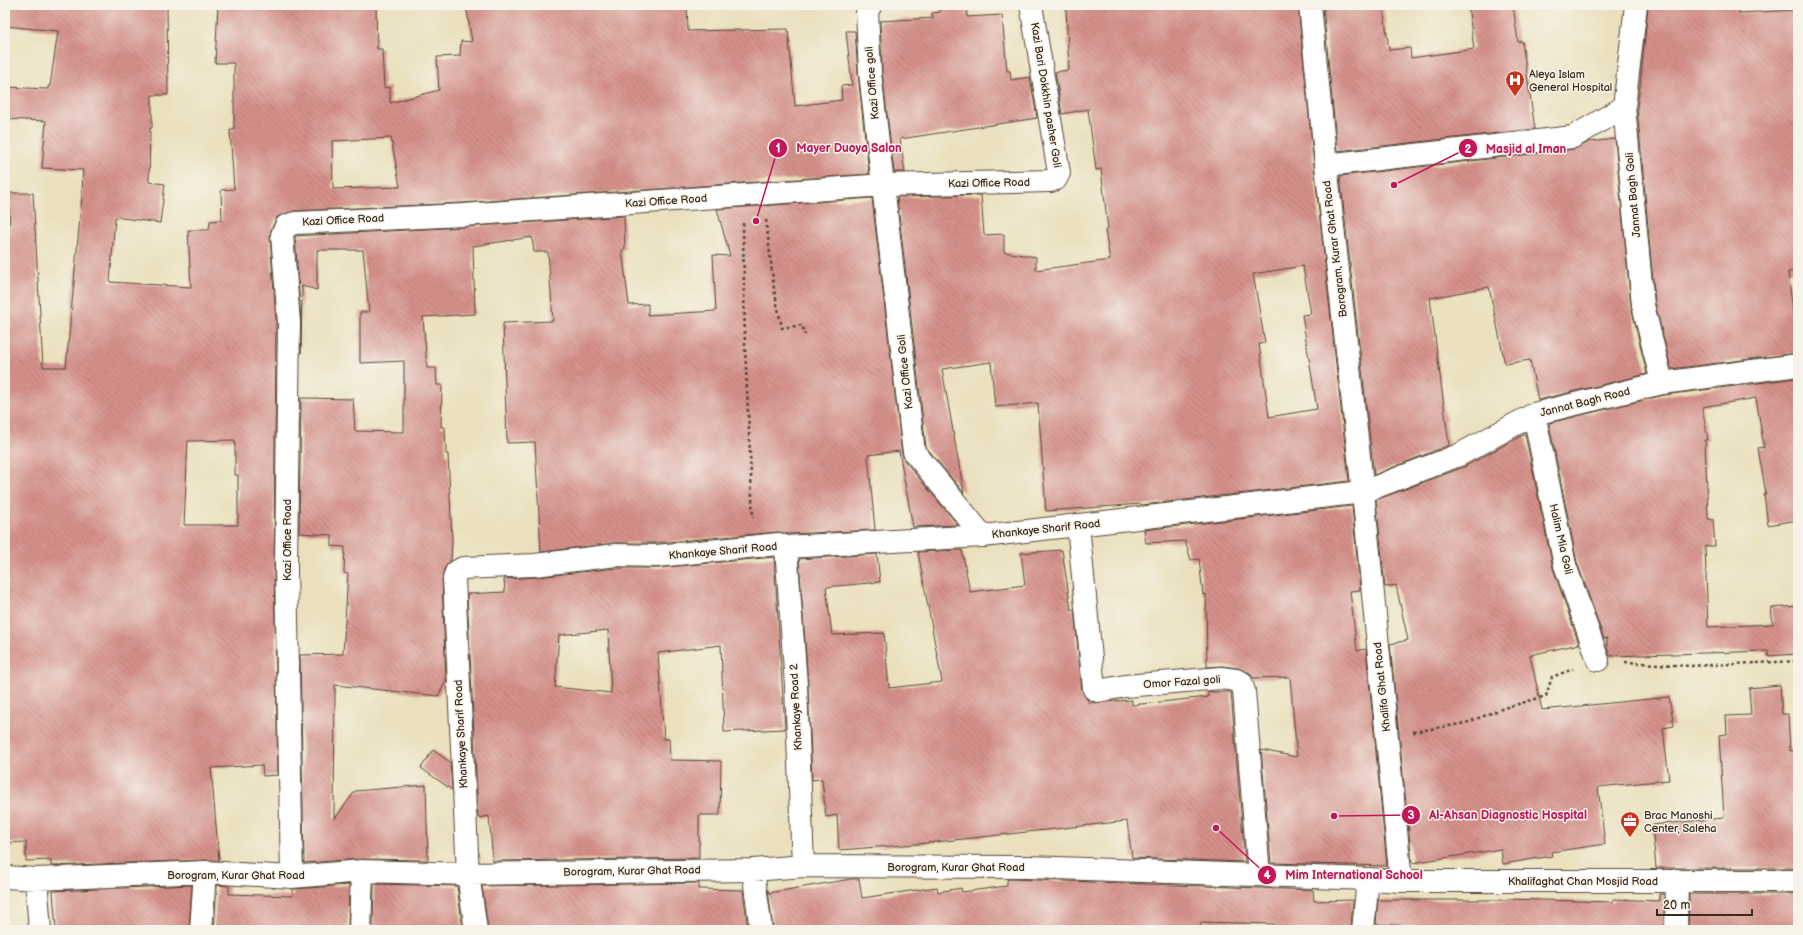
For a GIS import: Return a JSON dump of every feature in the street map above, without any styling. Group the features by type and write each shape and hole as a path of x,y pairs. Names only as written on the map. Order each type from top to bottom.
{"street":[{"name":"Kazi Office goli","path":"871,5 867,11 870,73 884,185"},
{"name":"Kazi Bari Dokkhin pasher Goli","path":"1031,5 1059,173 1056,179 1050,181"},
{"name":"Borogram, Kurar Ghat Road","path":"1310,5 1326,165 1363,492"},
{"name":"Jannat Bagh Goli","path":"1636,5 1624,107 1643,305 1662,383"},
{"path":"1326,165 1573,137 1624,107"},
{"name":"Kazi Office Road","path":"292,877 286,568 289,322 282,235 286,226 295,223 463,215 884,185 1050,181"},
{"name":"Kazi Office Goli","path":"884,185 914,452 982,536"},
{"name":"Jannat Bagh Road","path":"1363,492 1459,455 1534,414 1662,383 1798,365"},
{"name":"Halim Mia Goli","path":"1534,414 1565,565 1598,660"},
{"name":"Khankaye Sharif Road","path":"468,874 454,579 456,572 463,568 535,565 616,555 657,556 779,544 786,547 982,536 1363,492"},
{"name":"Khalifa Ghat Road","path":"1363,492 1401,882"},
{"name":"Omor Fazal goli","path":"1078,525 1094,688 1098,691 1125,686 1221,678 1241,682 1244,691 1259,875"},
{"name":"Khankaye Road 2","path":"786,547 796,685 803,866"},
{"name":"Borogram, Kurar Ghat Road","path":"5,877 36,879 205,872 292,877 362,870 468,874 753,870 803,866 1028,867 1259,875"},
{"path":"360,930 362,870"},
{"path":"753,870 760,930"},
{"path":"201,930 205,872"},
{"path":"468,874 476,930"},
{"path":"1259,875 1368,879 1363,930"},
{"path":"36,879 40,930"},
{"name":"Khalifaghat Chan Mosjid Road","path":"1368,879 1401,882 1677,880 1798,881"},
{"path":"1676,930 1677,880"}],"path":[{"path":"753,194 769,254 782,328 802,325 805,335"},
{"path":"753,194 744,346 750,482 756,547"}],"building":[{"path":"5,5 167,5 168,95 152,95 152,128 150,128 149,182 165,184 160,223 115,217 110,282 191,287 188,230 209,230 210,221 222,220 221,190 234,189 230,130 234,130 234,63 215,63 218,5 376,5 377,49 382,49 384,88 390,87 390,103 439,90 437,57 460,56 461,41 472,42 466,5 687,5 688,31 788,29 795,106 842,100 841,86 852,85 846,31 855,31 858,74 869,174 462,203 294,211 277,217 270,236 276,322 274,568 278,775 263,776 262,765 211,768 219,860 51,866 51,860 26,861 26,842 5,843 5,245 9,246 10,193 33,193 43,367 66,367 82,196 83,170 42,168 46,121 5,119 5,87 48,89 48,86 50,86 58,31 5,26","holes":["391,138 400,187 333,189 332,141","235,440 235,475 238,475 238,525 184,525 188,441"]},
{"path":"940,5 967,5 967,17 1002,15 1007,71 1010,71 1011,80 1030,77 1037,118 900,139 905,172 894,172 882,72 880,21 933,18 932,13 940,12"},
{"path":"1101,5 1298,5 1314,166 1349,481 1142,505 1046,511 1038,403 995,407 991,362 942,369 964,493 926,447 897,197 981,195 984,235 1004,234 1004,252 1036,257 1036,270 1110,260 1105,230 1108,229 1101,169 1096,170 1088,109 1062,114 1055,72 1069,70 1066,9","holes":["1303,266 1311,314 1302,315 1317,409 1269,417 1259,344 1265,343 1253,274"]},
{"path":"1323,5 1383,5 1389,50 1410,48 1411,58 1474,49 1468,5 1513,5 1518,42 1522,41 1535,129 1337,151"},
{"path":"1648,5 1739,5 1739,13 1798,10 1798,271 1788,272 1798,353 1671,369 1655,303 1637,107"},
{"path":"1615,139 1631,306 1647,374 1538,400 1530,360 1505,364 1489,287 1430,298 1449,445 1374,475 1340,176 1574,149 1589,142"},
{"path":"872,198 902,454 904,460 958,525 913,527 899,451 868,455 875,530 788,534 778,532 657,543 615,543 541,552 535,442 507,443 503,323 553,321 548,252 534,252 532,237 473,246 475,314 423,317 427,368 436,368 437,385 442,385 441,427 445,427 446,454 448,454 452,539 451,560 444,569 442,580 446,681 438,696 335,685 334,820 355,791 426,785 428,860 361,859 304,863 300,655 343,654 348,574 344,573 345,547 332,546 332,535 299,533 301,398 353,399 355,431 404,432 404,361 360,363 360,312 369,312 363,250 317,250 317,290 302,286 301,353 301,321 295,236 464,227 624,216 625,249 622,250 629,305 648,304 648,315 716,311 713,255 730,256 717,209"},
{"path":"1798,378 1798,520 1768,525 1764,494 1766,494 1758,448 1764,447 1756,398 1702,407 1708,440 1705,440 1708,519 1713,519 1715,546 1705,546 1708,627 1773,624 1771,608 1798,606 1798,654 1768,656 1768,651 1610,656 1607,648 1607,638 1604,639 1577,562 1549,423 1664,395"},
{"path":"1525,434 1553,568 1579,644 1530,655 1542,710 1669,697 1674,726 1663,728 1669,780 1598,787 1605,844 1551,852 1552,856 1503,864 1501,849 1412,863 1390,644 1408,640 1396,585 1385,587 1376,500 1464,467"},
{"path":"1352,506 1360,590 1350,591 1357,651 1366,649 1387,866 1271,863 1261,750 1297,757 1290,677 1253,678 1250,673 1238,668 1222,666 1207,667 1206,594 1203,595 1199,559 1191,560 1185,541 1146,543 1144,530"},
{"path":"962,550 970,592 1025,585 1021,553 1062,550 1071,610 1074,609 1082,690 1089,703 1132,700 1132,705 1208,697 1208,692 1231,692 1245,862 1132,858 1127,821 918,844 839,850 837,815 826,817 822,779 812,780 808,684 799,559 877,554 880,582 826,587 832,635 884,633 889,688 942,682 918,552"},
{"path":"774,557 785,729 724,732 721,645 658,653 664,739 669,739 670,760 721,761 720,815 699,815 699,858 493,861 489,816 479,818 478,814 467,594 505,592 504,579 537,577 617,568 658,568","holes":["608,630 611,693 555,687 559,635"]},
{"path":"1780,685 1782,714 1788,714 1790,751 1798,750 1798,868 1656,868 1652,825 1724,818 1719,735 1727,734 1726,716 1751,715 1749,688"},
{"path":"433,750 450,762 452,790 421,768"},
{"path":"851,879 859,879 862,898 937,887 938,892 961,888 962,892 1007,886 1007,880 1010,879 1313,890 1314,901 1353,900 1351,930 1273,930 1274,924 1201,922 1200,930 773,930 768,890 769,893"},
{"path":"699,883 699,889 743,890 748,930 488,930 482,886"},
{"path":"374,884 457,886 463,930 373,930"},
{"path":"192,885 189,930 56,930 53,891"},
{"path":"217,885 229,886 229,894 293,896 293,889 349,885 348,930 214,930"},
{"path":"1659,894 1664,894 1664,930 1435,930 1435,927 1376,924 1378,900 1507,899 1613,902 1613,899 1659,901"},
{"path":"1689,894 1798,894 1798,930 1688,930"}],"place":[{"name":"Aleya Islam General Hospital","path":"1515,97"},
{"name":"Masjid al Iman","path":"1394,185"},
{"name":"Mayer Duoya Salon","path":"756,221"},
{"name":"Al-Ahsan Diagnostic Hospital","path":"1334,816"},
{"name":"Mim International School","path":"1216,828"},
{"name":"Brac Manoshi Center, Saleha","path":"1630,838"}]}
